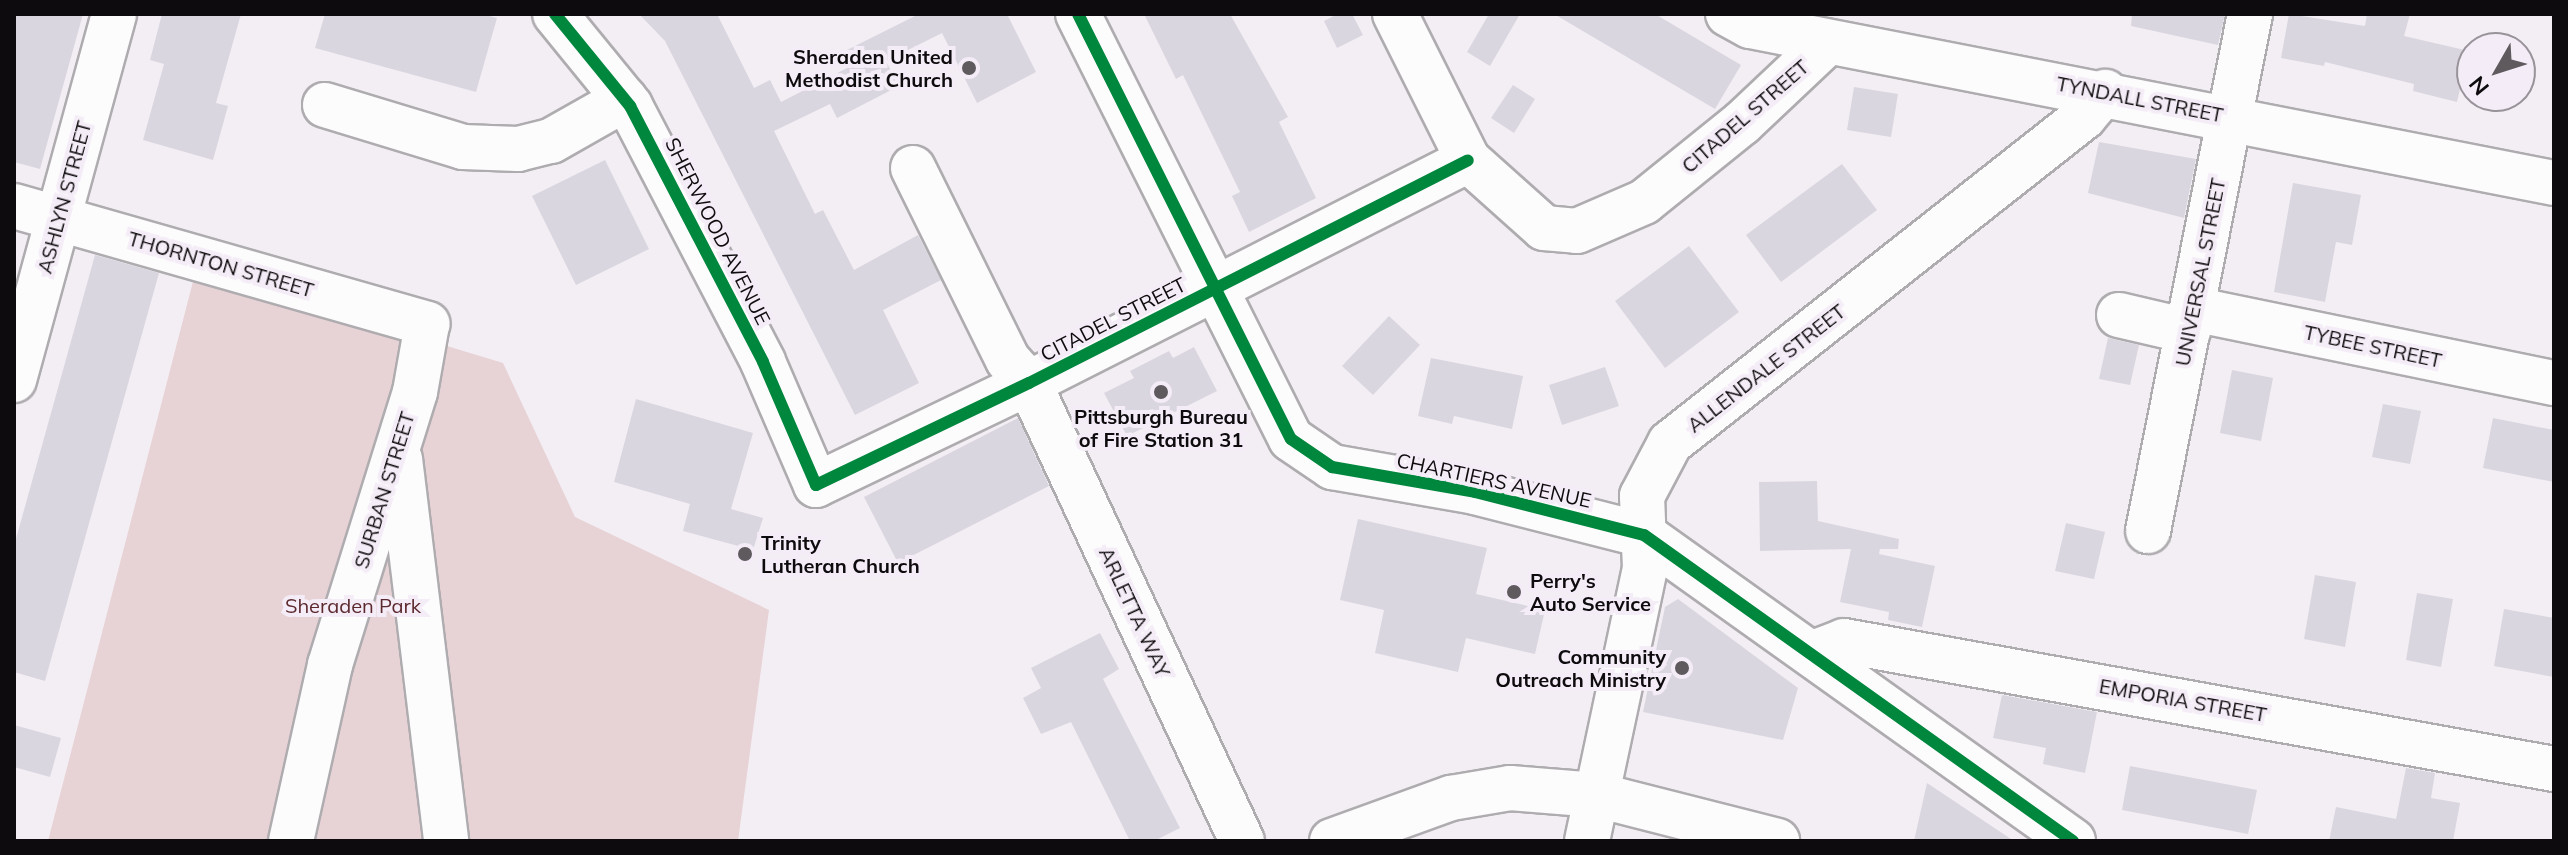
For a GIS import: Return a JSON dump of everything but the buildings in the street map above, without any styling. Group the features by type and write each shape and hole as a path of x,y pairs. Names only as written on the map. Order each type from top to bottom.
{"street":[{"name":"ASHLYN STREET","path":"14,380 114,14"},
{"name":"SHERWOOD AVENUE","path":"555,14 625,99 763,362 816,485"},
{"name":"CHARTIERS AVENUE","path":"1078,14 1291,439 1332,467 1475,492 1644,535 2073,841"},
{"path":"1395,14 1468,160"},
{"name":"TYNDALL STREET","path":"1728,14 1750,26 1828,42 2105,92 2554,183"},
{"name":"UNIVERSAL STREET","path":"2148,531 2250,14"},
{"name":"CITADEL STREET","path":"816,485 1029,383 1468,160 1544,228 1577,231 1644,202 1742,123 1828,42"},
{"name":"ALLENDALE STREET","path":"1587,841 1645,568 1642,496 1670,443 2084,117 2105,92"},
{"path":"325,105 463,147 518,149 551,141 625,99"},
{"name":"ARLETTA WAY","path":"913,168 1008,360 1029,383 1242,841"},
{"name":"THORNTON STREET","path":"14,206 427,324"},
{"name":"TYBEE STREET","path":"2119,315 2190,320 2554,383"},
{"name":"SURBAN STREET","path":"291,841 330,665 415,392 427,324"},
{"path":"398,440 446,841"},
{"name":"EMPORIA STREET","path":"1813,653 1844,641 2554,769"},
{"path":"1332,841 1465,796 1510,788 1597,795 1777,841"}],"green space":[{"name":"Sheraden Park","path":"196,270 503,363 575,517 769,610 738,841 48,841"}],"cycle path":[{"path":"555,14 630,106 763,362 816,485 1029,383 1468,160"},
{"path":"1078,14 1291,439 1332,467 1475,492 1644,535 2073,841"}],"place":[{"name":"Sheraden United Methodist Church","path":"969,68"},
{"name":"Pittsburgh Bureau of Fire Station 31","path":"1161,392"},
{"name":"Trinity Lutheran Church","path":"745,554"},
{"name":"Perry's Auto Service","path":"1514,592"},
{"name":"Community Outreach Ministry","path":"1682,668"}]}
